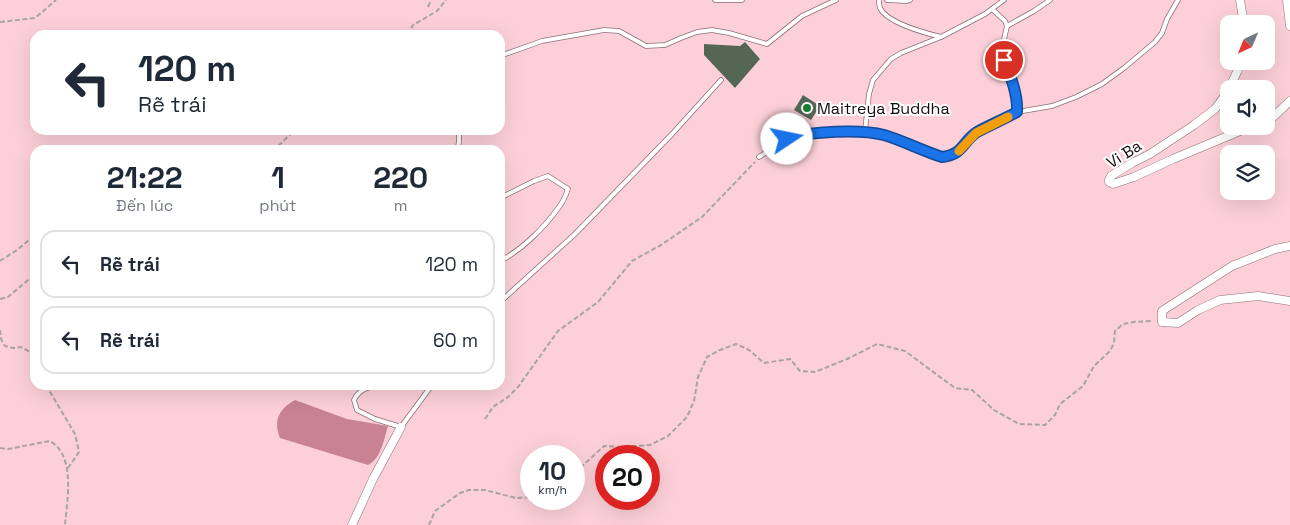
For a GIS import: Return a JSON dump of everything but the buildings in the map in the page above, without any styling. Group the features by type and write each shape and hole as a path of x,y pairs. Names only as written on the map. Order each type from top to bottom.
{"street":[{"path":"1240,0 1242,15"},
{"path":"1287,0 1290,26"},
{"path":"1275,115 1290,101"},
{"name":"Vi Ba","path":"1220,102 1215,109 1194,126 1111,176 1109,182 1113,184 1134,176 1230,135"},
{"path":"1290,246 1274,249 1232,266 1162,311 1162,322 1178,323 1198,310 1220,300 1258,296 1290,301"},
{"path":"352,525 373,479 401,427"}],"lane":[{"path":"715,0 742,0"},
{"path":"505,54 542,41 604,30 619,31 646,46 664,45 689,35 712,30 767,44 802,16 836,0"},
{"path":"879,0 881,9 892,20 919,31 941,37"},
{"path":"887,0 910,0"},
{"path":"866,131 869,94 873,80 891,59 941,37 985,14 1004,0"},
{"path":"1007,26 1050,0"},
{"path":"759,157 787,139 796,136 866,131 885,135 942,157 955,154 976,133 1017,112 1052,106 1102,84 1155,42 1162,33 1167,19 1178,0"},
{"path":"992,9 1006,21 1007,26 1003,44 1004,60 1015,89 1018,105 1017,112"},
{"path":"505,297 575,234 672,134 721,80"},
{"path":"505,196 548,176 568,189 560,206 538,232 505,258"},
{"path":"362,390 354,400 356,410 375,419 401,427 428,390"}],"path":[{"path":"0,22 36,18 56,0"},
{"path":"428,7 431,0"},
{"path":"410,30 413,25 437,12 446,0"},
{"path":"279,145 290,135"},
{"path":"485,419 493,406 508,397 518,387 558,331 598,302 632,261 661,245 702,217 759,157"},
{"path":"0,262 30,239"},
{"path":"0,299 8,297 30,278"},
{"path":"585,462 604,446 650,445 668,436 687,417 694,401 698,377 707,357 736,344 749,350 764,363 790,359 800,371 814,372 847,359 877,344 905,351 955,388 972,390 994,410 1019,424 1045,425 1055,415 1060,404 1083,386 1094,366 1110,351 1114,343 1115,331 1122,324 1142,321 1162,322"},
{"path":"0,330 1,339 5,346 21,347 30,352"},
{"path":"49,390 75,434 79,452 68,468"},
{"path":"0,448 8,449 50,441 57,444 68,468 65,525"},
{"path":"429,525 435,511 460,493 469,490 485,490 520,498"}],"shaded area":[{"path":"0,0 1290,0 1290,525 0,525"},
{"path":"295,400 347,419 388,426 376,458 368,465 280,438 277,420 281,411"}],"slow traffic":[{"path":"959,151 976,133 1008,117"}],"place":[{"name":"Maitreya Buddha","path":"807,108"}],"route":[{"path":"787,139 813,134 866,131 885,135 942,157 955,154 976,133 1017,112 1018,105 1015,89 1004,60"}]}
